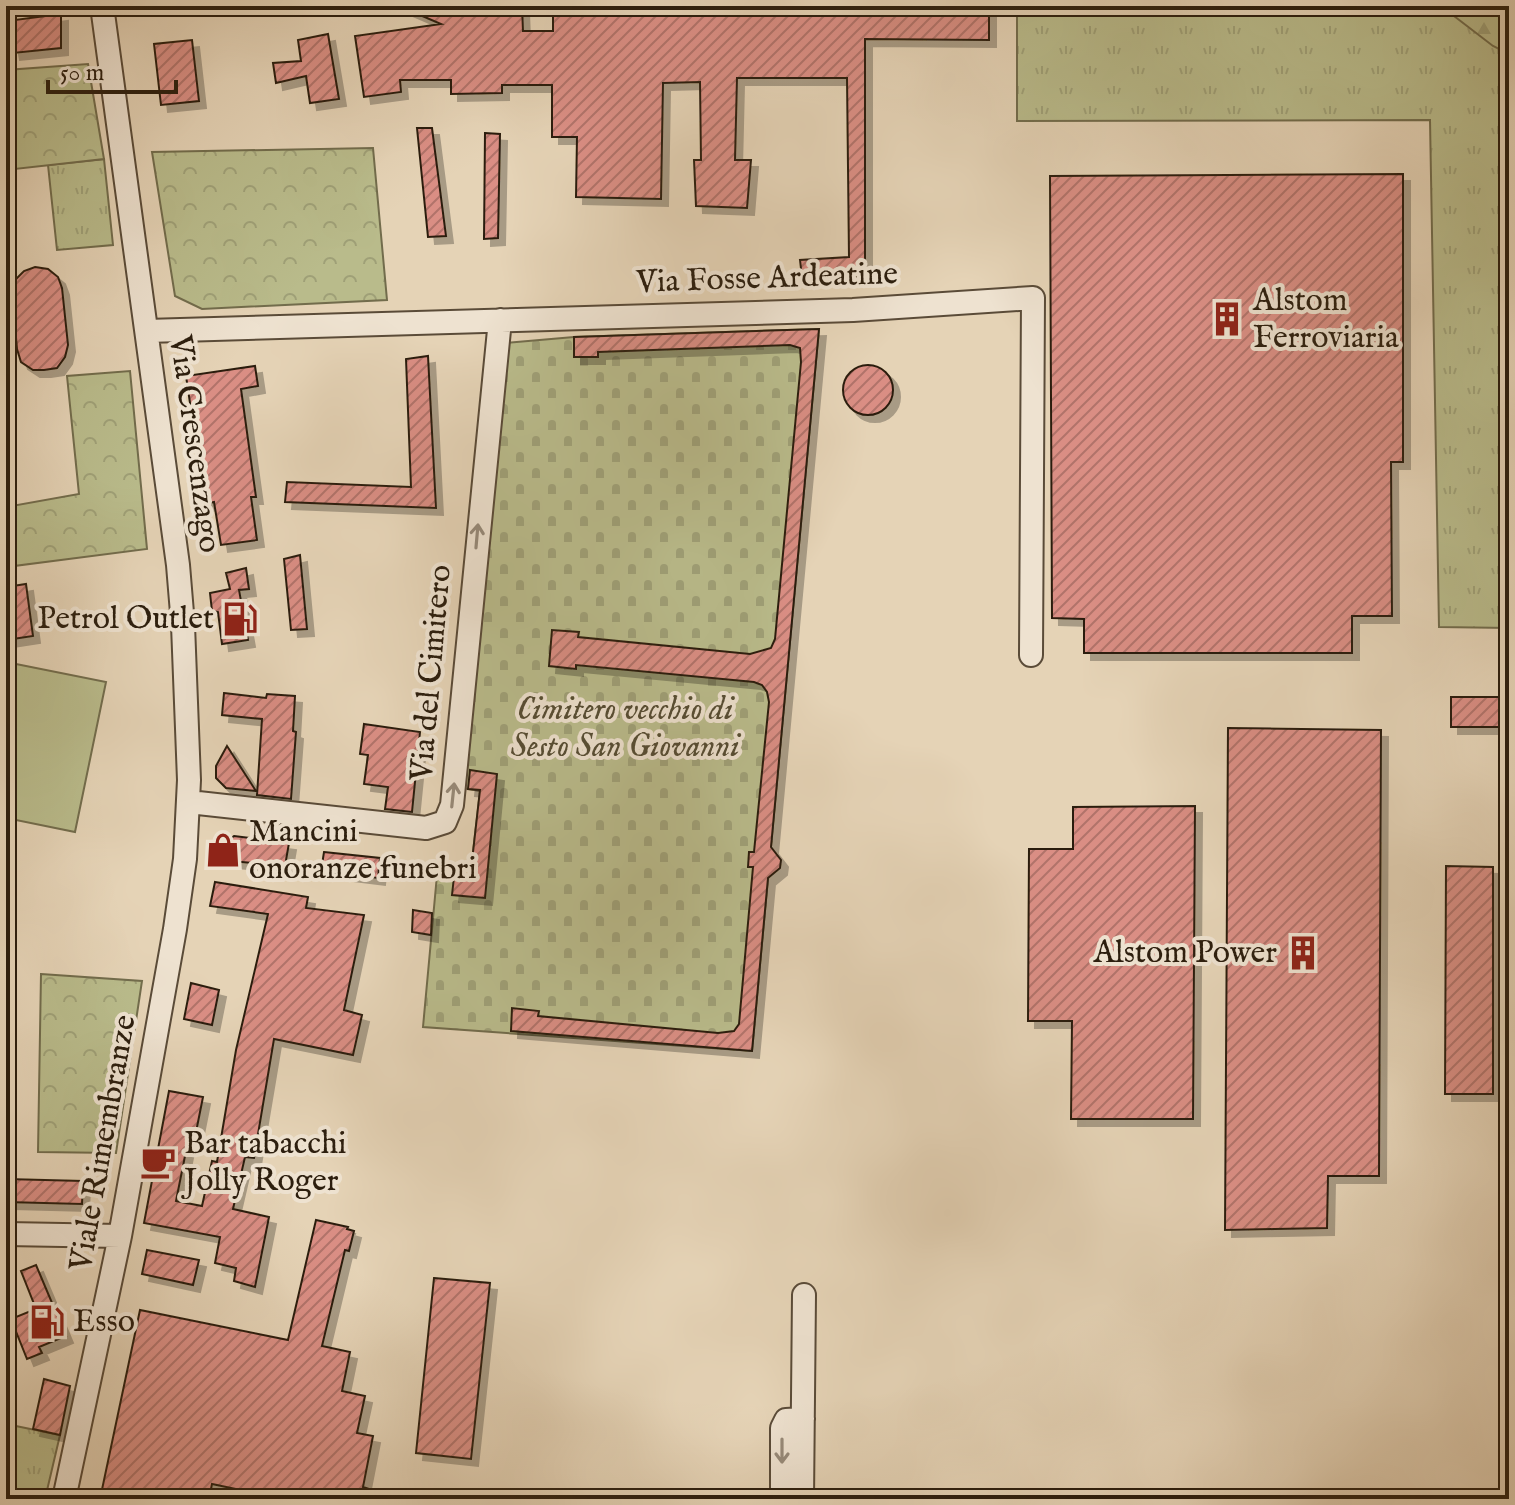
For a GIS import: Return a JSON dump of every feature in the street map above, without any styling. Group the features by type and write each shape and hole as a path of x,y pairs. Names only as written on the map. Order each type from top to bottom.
{"street":[{"name":"Via Crescenzago","path":"102,6 181,591 189,802 181,892"},
{"name":"Via Fosse Ardeatine","path":"147,331 821,311 1033,298 1031,655"},
{"name":"Via del Cimitero","path":"189,802 426,828 445,822 452,805 500,320"},
{"name":"Viale Rimembranze","path":"64,1499 120,1236 181,892"},
{"path":"6,1234 120,1236"},
{"path":"802,1499 804,1295"},
{"path":"782,1499 782,1428 786,1420 803,1419"}],"green space":[{"path":"1017,6 1509,6 1509,628 1439,627 1430,120 1017,121"},
{"path":"1441,6 1509,6 1509,54 1493,46"},
{"path":"88,64 104,159 6,170 6,70"},
{"path":"373,148 387,300 202,309 175,296 152,152"},
{"path":"104,159 113,245 57,250 48,165"},
{"name":"Cimitero vecchio di Sesto San Giovanni","path":"819,329 752,1051 423,1027 437,875 470,878 480,791 462,788 506,343 574,337"},
{"path":"130,371 147,549 6,567 6,507 79,494 67,376"},
{"path":"6,662 106,682 75,832 6,818"},
{"path":"41,974 142,981 116,1153 38,1152"},
{"path":"6,1424 60,1435 45,1499 6,1499"}],"building":[{"path":"399,6 522,6 523,31 553,31 553,6 989,6 989,40 865,39 865,275 802,277 800,260 849,257 847,78 737,78 735,160 751,160 747,208 696,206 694,160 701,160 700,82 663,83 661,199 576,197 577,137 552,137 552,85 502,85 502,93 451,94 451,80 400,80 401,92 364,97 355,36 441,24"},
{"path":"61,14 61,48 13,53 7,21"},
{"path":"328,34 339,99 310,103 306,76 276,83 273,63 301,61 298,40"},
{"path":"192,40 199,101 161,105 154,44"},
{"path":"417,128 432,128 446,236 428,237"},
{"path":"485,133 500,134 498,238 484,239"},
{"name":"Alstom Ferroviaria","path":"1403,174 1403,462 1391,462 1392,616 1352,616 1352,653 1084,653 1084,619 1052,618 1050,176"},
{"path":"35,267 48,269 58,277 68,345 65,357 57,368 44,370 33,370 21,362 12,293 15,280 24,271"},
{"path":"819,329 771,847 781,860 780,868 768,878 752,1051 511,1031 512,1008 539,1011 538,1016 718,1033 734,1031 739,1024 753,867 748,867 749,852 754,852 769,702 767,692 762,685 754,682 576,665 576,669 549,666 552,630 579,632 578,637 750,654 771,648 775,639 801,362 800,348 790,345 598,352 598,357 574,357 574,337"},
{"path":"428,356 436,508 285,502 287,482 411,487 406,359"},
{"path":"868,365 885,373 893,390 885,407 868,415 851,407 843,390 851,373"},
{"path":"255,366 258,386 241,389 256,497 251,497 257,540 221,545 214,502 205,504 186,376"},
{"path":"300,555 307,629 291,630 284,559"},
{"path":"246,568 249,589 239,590 248,640 222,644 218,612 212,611 210,593 230,589 226,573"},
{"path":"26,584 33,636 6,640 6,587"},
{"path":"224,693 266,698 267,694 295,696 291,799 257,795 262,719 222,715"},
{"path":"1451,697 1509,697 1509,727 1451,727"},
{"path":"364,724 420,732 412,812 385,809 388,787 364,784 368,755 360,754"},
{"name":"Alstom Power","path":"1228,728 1381,730 1379,1176 1328,1176 1327,1228 1225,1230"},
{"path":"227,746 256,791 226,788 216,778 216,766"},
{"path":"470,770 497,774 485,898 452,895 454,877 470,879 480,790 468,789"},
{"name":"Alstom Power","path":"1195,806 1193,1119 1071,1119 1072,1021 1028,1021 1029,849 1073,849 1073,807"},
{"path":"234,836 289,843 285,866 219,860 222,845"},
{"path":"324,852 380,858 378,878 321,871"},
{"path":"1446,866 1493,867 1493,1094 1445,1094"},
{"path":"215,882 308,897 306,908 364,915 344,1010 362,1015 353,1055 274,1039 254,1158 245,1157 233,1209 269,1217 255,1287 234,1281 236,1268 215,1263 220,1237 144,1223 169,1091 203,1097 193,1147 187,1146 176,1201 202,1206 212,1161 217,1162 236,1050 268,914 210,906"},
{"path":"413,910 432,913 431,935 412,932"},
{"path":"191,983 219,990 212,1025 184,1019"},
{"path":"6,1179 83,1181 82,1204 6,1202"},
{"path":"316,1220 354,1231 349,1251 345,1250 322,1346 350,1352 342,1391 365,1396 357,1433 373,1436 363,1487 390,1496 390,1499 284,1499 212,1484 209,1499 100,1499 140,1310 288,1340"},
{"path":"147,1250 199,1260 193,1285 142,1274"},
{"path":"36,1265 66,1336 39,1347 42,1353 27,1359 11,1319 36,1309 21,1271"},
{"path":"434,1278 490,1283 471,1459 416,1453"},
{"path":"44,1379 70,1386 60,1435 33,1429"}],"place":[{"name":"Alstom Ferroviaria","path":"1227,319"},
{"name":"Petrol Outlet","path":"240,619"},
{"name":"Mancini onoranze funebri","path":"223,850"},
{"name":"Alstom Power","path":"1303,953"},
{"name":"Bar tabacchi Jolly Roger","path":"158,1162"},
{"name":"Esso","path":"47,1322"}]}
